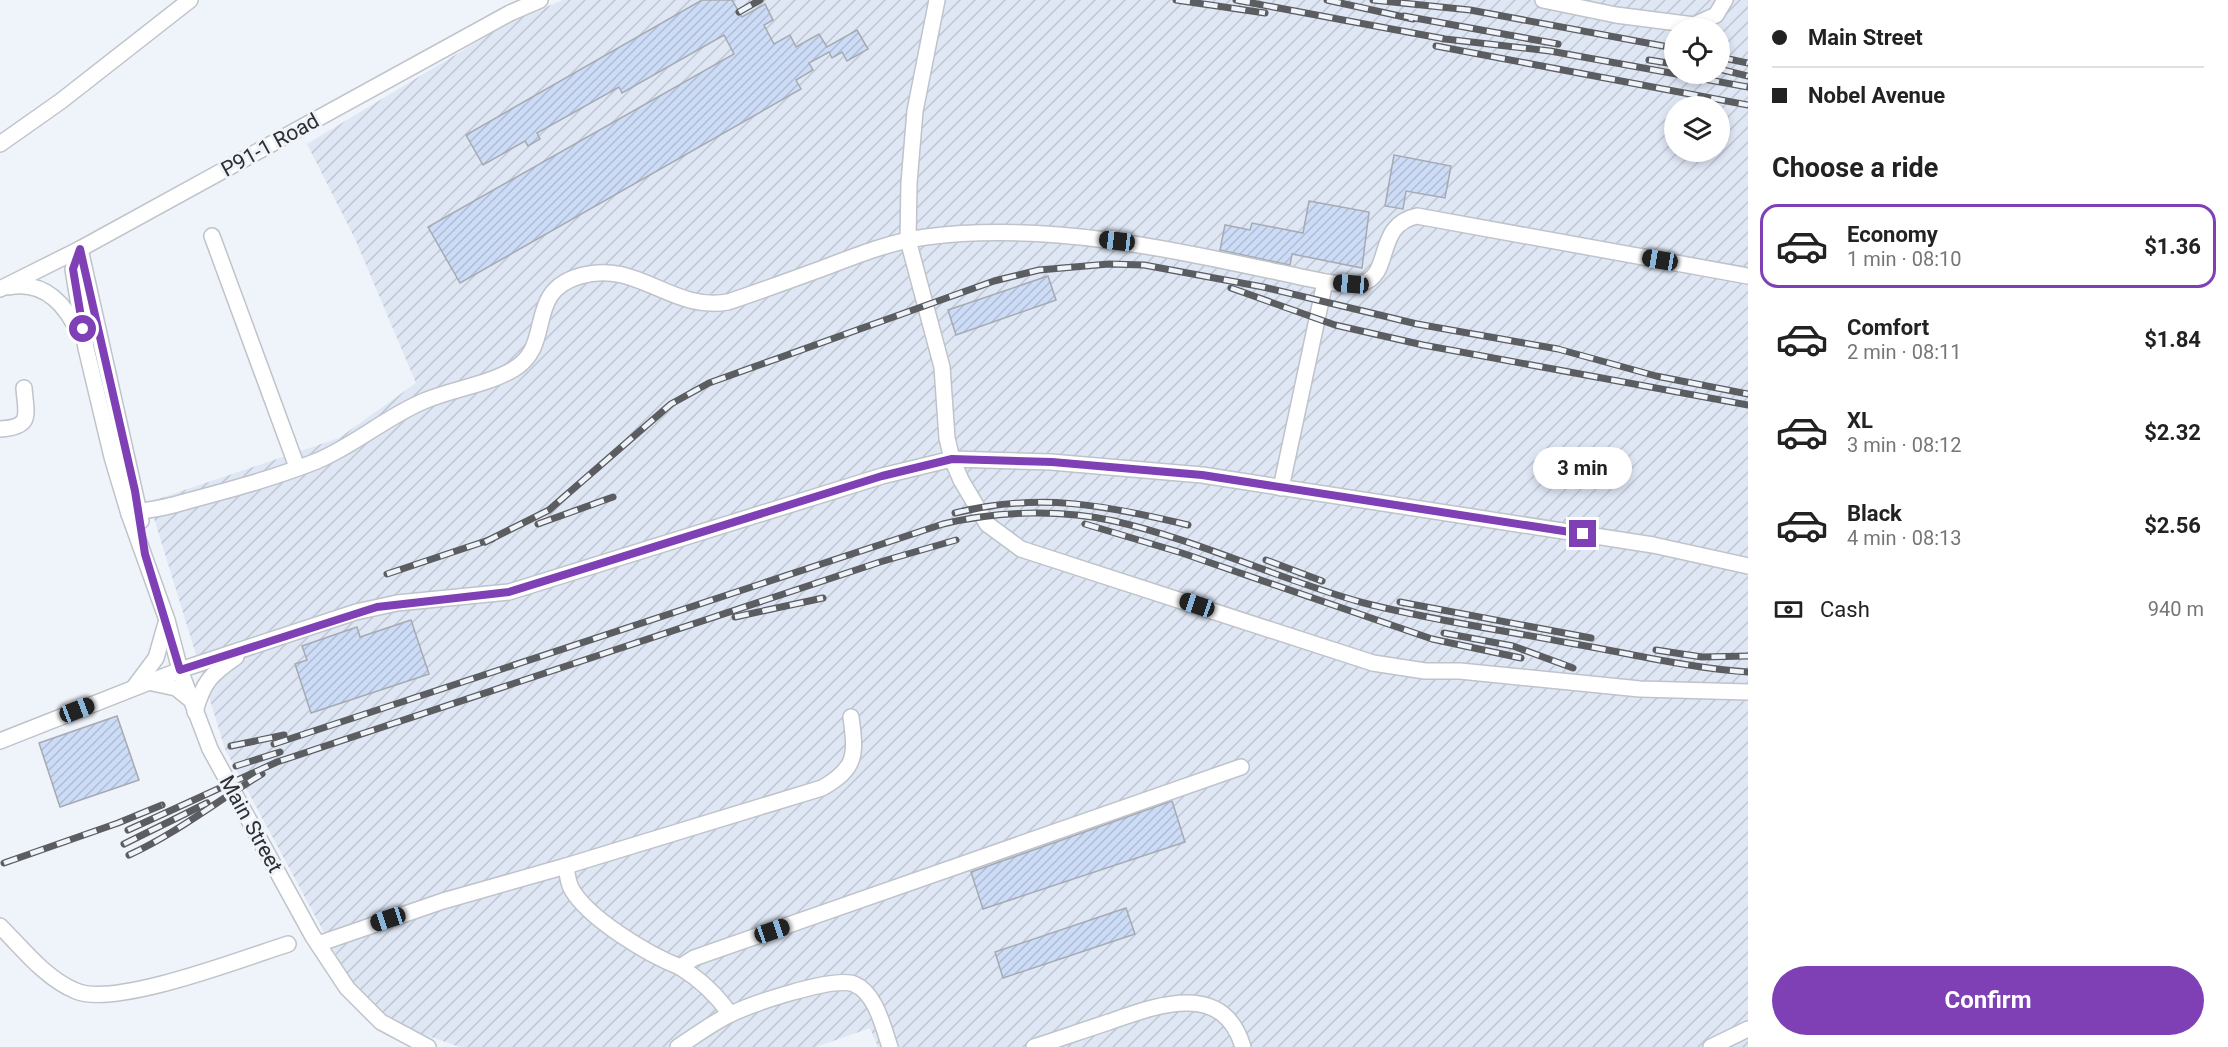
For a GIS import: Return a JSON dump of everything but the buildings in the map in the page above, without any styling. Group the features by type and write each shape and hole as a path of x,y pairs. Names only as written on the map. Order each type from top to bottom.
{"street":[{"path":"0,144 61,101 190,0"},
{"name":"P91-1 Road","path":"0,289 80,249 501,18 540,0"},
{"path":"937,0 915,111 909,183 908,240 942,367 947,438 952,459 960,480 987,524 1020,549 1156,591 1340,654 1373,663 1425,671 1460,671 1640,689 1748,692"},
{"path":"1543,0 1563,2 1616,15 1694,26 1716,15 1725,0"},
{"path":"134,512 180,503 297,467 344,448 421,402 509,372 523,363 533,352 544,304 552,291 579,276 594,273 627,274 680,299 709,306 728,302 870,250 908,240 954,235 1079,236 1136,243 1325,282 1364,283 1373,276 1379,266 1394,227 1404,219 1417,216 1748,276"},
{"path":"213,236 297,467"},
{"name":"Main Street","path":"80,249 73,269 86,348 112,457 134,512"},
{"name":"Main Street","path":"80,249 134,512 180,670 193,706 225,779 318,944 360,1003 397,1033 428,1047"},
{"path":"1281,488 1325,282"},
{"path":"0,289 28,287 50,294 70,315 86,348"},
{"path":"0,429 15,428 26,418 24,388"},
{"path":"0,741 180,670 377,607 509,592 882,476 952,459 1117,466 1202,475 1653,545 1748,566"},
{"path":"133,688 156,658 167,620"},
{"path":"148,682 176,688 193,706 208,678 250,646"},
{"path":"318,944 443,901 822,788 839,778 851,765 854,749 851,717"},
{"path":"680,967 694,958 1241,767"},
{"path":"566,866 571,888 594,913 663,961 680,967 701,980 718,996 730,1014"},
{"path":"0,926 51,975 75,992 92,995 136,991 288,944"},
{"path":"678,1047 730,1014 823,983 842,982 855,984 866,993 876,1008 890,1047"},
{"path":"1034,1047 1149,1008 1182,1001 1215,1010 1228,1020 1243,1047"},
{"path":"1711,1047 1748,1029"}],"shaded area":[{"path":"563,0 1748,0 1748,1047 878,1047 870,1028 816,1047 460,1047 399,1026 355,990 225,749 149,502 339,438 416,383 355,239 307,144 510,22"}],"railway":[{"path":"739,12 760,0"},
{"path":"1176,0 1265,13"},
{"path":"1236,0 1445,39 1550,51 1748,87"},
{"path":"1327,0 1413,19"},
{"path":"1373,0 1470,10 1664,46"},
{"path":"1404,16 1558,44"},
{"path":"1436,46 1748,105"},
{"path":"1730,59 1748,63"},
{"path":"1649,60 1664,62"},
{"path":"1730,72 1748,76"},
{"path":"485,542 549,510 671,404 709,383 994,281 1039,270 1109,264 1144,265 1263,287 1417,324 1558,349 1656,376 1748,394"},
{"path":"1231,288 1335,325 1423,345 1748,405"},
{"path":"538,524 613,497"},
{"path":"955,513 1015,503 1044,502 1100,507 1188,525"},
{"path":"274,744 943,524 1006,514 1050,513 1114,521 1208,549 1333,594 1389,609 1681,664 1748,672"},
{"path":"1085,524 1182,553 1432,639 1521,658"},
{"path":"387,574 492,539"},
{"path":"128,830 277,762 880,562 956,540"},
{"path":"1266,560 1322,581"},
{"path":"735,617 823,598"},
{"path":"1400,602 1591,638"},
{"path":"1444,633 1513,646 1573,668"},
{"path":"1656,650 1702,657 1748,656"},
{"path":"231,746 284,735"},
{"path":"236,766 280,752"},
{"path":"129,855 180,827 262,774"},
{"path":"124,844 207,803"},
{"path":"4,863 162,805"}],"route":[{"path":"83,329 73,269 80,249 135,491 145,554 167,620 180,670 377,607 509,592 882,476 919,465 952,459 1117,466 1202,475 1583,534"}]}
